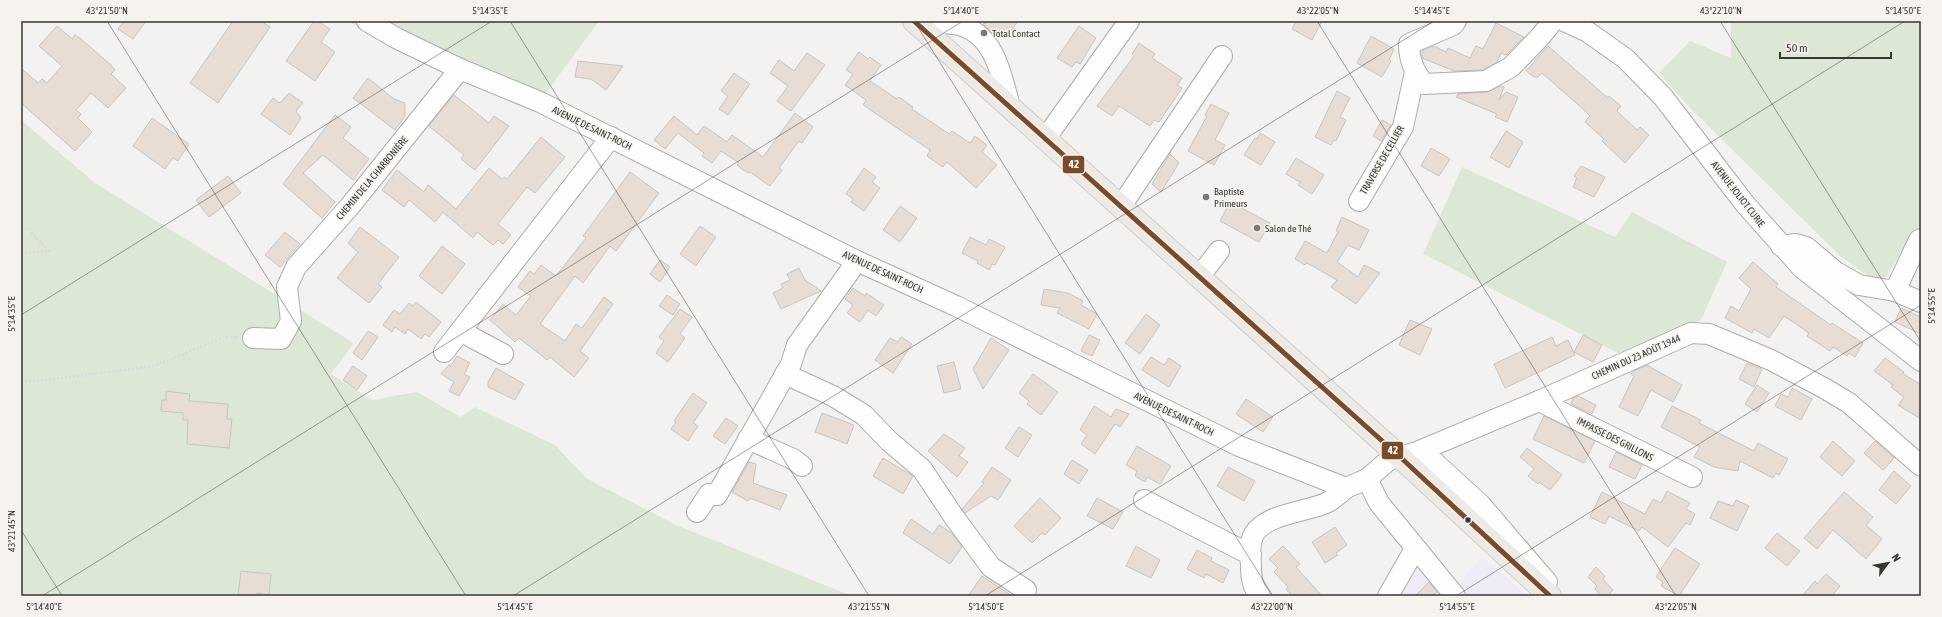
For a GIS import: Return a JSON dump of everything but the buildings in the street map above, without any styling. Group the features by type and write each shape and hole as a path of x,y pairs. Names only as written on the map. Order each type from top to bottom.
{"main road":[{"path":"915,22 1404,461 1550,596"}],"street":[{"name":"AVENUE DE SAINT-ROCH","path":"367,21 396,38 460,69 540,102 856,261 956,306 1239,446 1346,488"},
{"path":"1045,139 1129,21"},
{"path":"1456,21 1453,25 1409,44 1409,57 1415,72 1424,84 1486,81 1511,67 1552,21"},
{"name":"AVENUE JOLIOT CURIE","path":"1564,21 1588,32 1626,59 1663,97 1745,204 1802,268 1921,361"},
{"path":"915,22 960,26 980,36 999,64 1010,107"},
{"path":"1121,206 1222,56"},
{"name":"CHEMIN DE LA CHARBONIÈRE","path":"253,338 281,339 291,321 287,287 296,267 350,206 460,69"},
{"name":"TRAVERSE DE CELLIER","path":"1359,201 1403,127 1415,72"},
{"path":"444,352 611,137"},
{"path":"1895,291 1919,240 1921,239"},
{"path":"1781,246 1796,244 1806,247 1836,272 1859,286 1895,291 1921,302"},
{"path":"1199,277 1219,251"},
{"path":"697,512 709,494 717,495 791,364 797,346 856,261"},
{"path":"460,331 503,354"},
{"name":"CHEMIN DU 23 AOÛT 1944","path":"1404,461 1417,452 1539,401 1691,333 1709,334 1771,360 1849,402 1921,466"},
{"path":"785,374 833,396 864,415 889,440 922,469 954,517 991,567 1026,590"},
{"name":"IMPASSE DES GRILLONS","path":"1539,401 1692,477"},
{"path":"748,439 786,455 802,466"},
{"path":"1260,596 1254,589 1250,555 1254,535 1261,527 1271,520 1328,502 1346,488 1367,479 1389,460 1434,462 1480,504 1559,596"},
{"path":"1367,479 1378,503 1455,596"},
{"path":"1144,500 1250,555"},
{"path":"1388,596 1415,549"}],"path":[{"path":"21,227 28,229 49,251 21,253"},
{"path":"21,382 154,366 224,337 253,338"}],"shaded area":[{"path":"1483,557 1527,596 1396,596 1411,561 1448,594"}],"green space":[{"path":"348,21 599,21 537,105 456,77 381,41"},
{"path":"1731,21 1921,21 1921,226 1912,234 1881,285 1840,256 1688,106 1659,73 1690,41 1731,58"},
{"path":"21,120 95,183 354,343 331,374 372,400 417,392 461,417 475,407 555,445 586,478 676,525 852,596 21,596"},
{"path":"1462,167 1615,237 1632,212 1727,262 1701,320 1618,353 1423,254"}],"transit line":[{"name":"42","path":"914,21 1399,456 1550,596"}],"place":[{"name":"Total Contact","path":"984,33"},
{"name":"Baptiste Primeurs","path":"1206,197"},
{"name":"Salon de Thé","path":"1257,228"}]}
